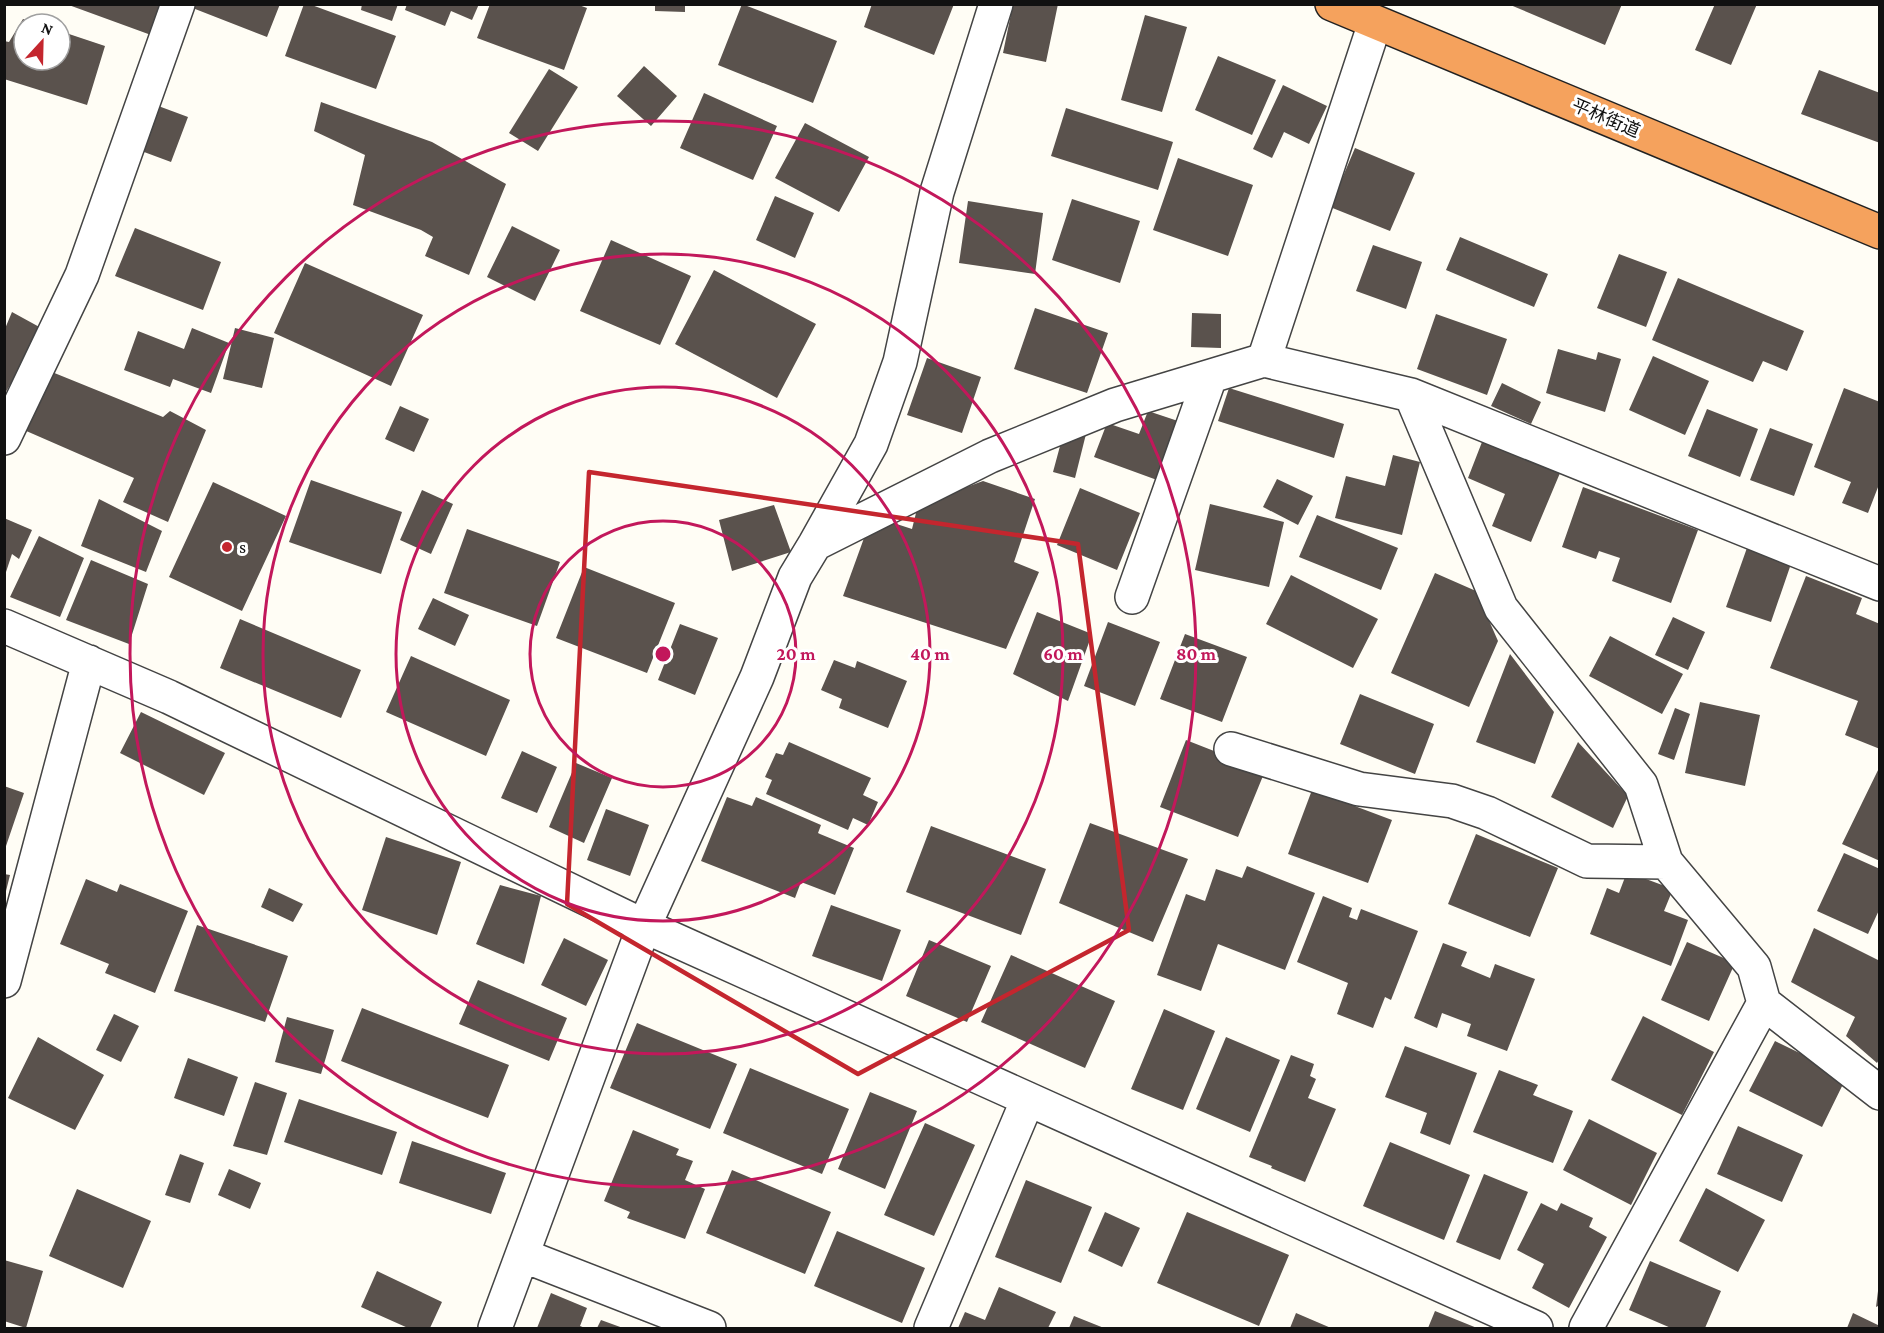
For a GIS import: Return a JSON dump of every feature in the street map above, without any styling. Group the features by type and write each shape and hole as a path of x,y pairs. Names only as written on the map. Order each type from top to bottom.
{"highway":[{"name":"平林街道","path":"1332,4 1880,232"}],"street":[{"path":"4,438 82,275 178,4"},
{"path":"495,1329 644,926 757,677 795,577 871,444 900,362 937,192 996,4"},
{"path":"1264,360 1375,23"},
{"path":"815,544 990,456 1115,405 1264,360 1411,395 1880,584"},
{"path":"1132,597 1210,377"},
{"path":"1411,395 1501,608 1641,785 1666,862 1754,967 1764,1003 1880,1093"},
{"path":"4,626 180,702 644,926 1536,1329"},
{"path":"4,981 89,662"},
{"path":"1231,749 1359,789 1452,801 1487,813 1587,861 1666,862"},
{"path":"1586,1329 1764,1003"},
{"path":"931,1329 1028,1099"},
{"path":"522,1255 709,1329"}],"highlighted area":[{"path":"589,472 1078,544 1129,930 858,1074 567,904"}],"building":[{"path":"66,4 162,4 151,35"},
{"path":"191,4 280,4 267,37 190,7"},
{"path":"304,4 396,36 376,89 285,56"},
{"path":"362,4 398,4 392,21 361,10"},
{"path":"407,4 479,4 472,20 451,11 445,26 405,10"},
{"path":"490,4 576,4 587,8 564,70 477,38"},
{"path":"655,4 685,4 685,12 655,11"},
{"path":"742,4 837,41 813,103 718,65"},
{"path":"872,4 954,4 934,55 864,27"},
{"path":"1013,4 1058,4 1046,62 1003,53"},
{"path":"1508,4 1622,4 1605,45"},
{"path":"1715,4 1757,4 1731,65 1695,50"},
{"path":"1145,15 1187,27 1162,112 1121,100"},
{"path":"72,35 105,46 87,105 4,79 4,41 9,42 12,37 12,72 72,72"},
{"path":"1218,56 1276,80 1252,135 1195,110"},
{"path":"644,66 677,96 651,126 617,96"},
{"path":"549,69 578,87 538,151 509,133"},
{"path":"1819,70 1880,93 1880,143 1801,114"},
{"path":"1283,85 1327,106 1309,144 1284,132 1272,158 1253,149"},
{"path":"704,93 777,126 753,180 680,148"},
{"path":"321,102 432,142 506,184 469,275 425,256 433,237 421,230 353,205 365,155 314,131"},
{"path":"153,104 188,117 171,162 136,149"},
{"path":"1066,108 1173,142 1158,190 1051,156"},
{"path":"805,123 869,157 839,212 775,178"},
{"path":"1355,148 1415,173 1390,231 1330,207"},
{"path":"1178,158 1253,185 1228,256 1153,230"},
{"path":"775,196 814,213 795,258 756,240"},
{"path":"1072,199 1140,221 1120,283 1052,260"},
{"path":"968,201 1043,213 1035,274 959,263"},
{"path":"512,226 560,250 535,301 487,277"},
{"path":"135,228 221,262 203,310 115,276"},
{"path":"1460,237 1548,274 1534,307 1446,270"},
{"path":"611,240 691,276 660,345 580,311"},
{"path":"1373,245 1422,262 1406,309 1356,291"},
{"path":"1619,254 1667,272 1646,327 1597,308"},
{"path":"305,263 423,315 391,386 274,333"},
{"path":"714,270 816,324 777,398 675,344"},
{"path":"1678,278 1804,331 1787,371 1763,361 1753,382 1652,340"},
{"path":"1035,308 1108,333 1087,393 1014,369"},
{"path":"12,312 43,329 4,395 4,331"},
{"path":"1192,313 1221,314 1221,348 1191,347"},
{"path":"1436,314 1507,339 1487,395 1417,369"},
{"path":"192,328 229,343 211,393 173,379 170,387 124,370 138,331 184,349"},
{"path":"235,328 274,338 262,388 223,379"},
{"path":"1558,349 1596,360 1598,352 1621,359 1605,412 1546,393"},
{"path":"1653,356 1709,381 1685,435 1629,410"},
{"path":"927,358 981,377 962,433 907,415"},
{"path":"47,370 163,417 170,411 206,430 168,522 123,502 134,478 24,430"},
{"path":"1502,383 1541,402 1531,424 1491,406"},
{"path":"1229,388 1344,424 1334,458 1218,421"},
{"path":"1844,388 1880,402 1880,482 1868,513 1842,503 1851,482 1814,467"},
{"path":"400,406 429,419 414,452 385,439"},
{"path":"1707,409 1758,429 1740,477 1688,456"},
{"path":"1148,411 1178,421 1157,480 1094,457 1107,423 1139,434"},
{"path":"1770,428 1813,444 1794,496 1750,480"},
{"path":"1086,434 1075,478 1053,472 1063,435"},
{"path":"1482,442 1560,473 1531,542 1492,526 1505,494 1468,478"},
{"path":"1393,455 1420,462 1402,535 1335,518 1346,476 1385,486"},
{"path":"1277,479 1313,496 1298,525 1263,507"},
{"path":"311,480 402,512 381,574 289,542"},
{"path":"983,481 1035,499 1014,562 1039,572 1006,649 843,596 872,516 912,529 918,505"},
{"name":"s","path":"213,482 286,516 242,611 169,577"},
{"path":"1583,487 1698,530 1671,603 1612,581 1620,558 1599,551 1596,559 1562,547"},
{"path":"1080,488 1140,513 1117,570 1057,545"},
{"path":"422,490 453,504 431,554 400,540"},
{"path":"99,499 162,531 146,572 81,546"},
{"path":"1210,504 1284,522 1269,587 1195,570"},
{"path":"774,505 791,552 732,571 719,520"},
{"path":"1317,515 1398,548 1381,590 1299,557"},
{"path":"4,518 32,530 19,559 12,554 5,575"},
{"path":"467,529 560,562 537,626 444,593"},
{"path":"39,536 84,558 60,617 10,597"},
{"path":"1748,545 1792,561 1771,622 1726,607"},
{"path":"91,560 148,584 129,644 66,620"},
{"path":"584,567 675,603 647,673 556,638"},
{"path":"1435,573 1476,591 1498,641 1469,707 1391,673"},
{"path":"1291,575 1378,619 1353,668 1266,624"},
{"path":"1806,576 1862,598 1856,614 1880,624 1878,648 1880,649 1880,749 1845,735 1858,701 1770,668"},
{"path":"433,598 469,615 455,646 418,629"},
{"path":"1037,612 1092,634 1068,701 1013,674"},
{"path":"1673,617 1705,632 1688,670 1655,655"},
{"path":"240,619 361,670 341,718 220,668"},
{"path":"1108,622 1160,642 1135,706 1084,686"},
{"path":"680,624 718,638 695,695 658,680"},
{"path":"1185,634 1247,657 1222,722 1160,699"},
{"path":"1610,636 1683,674 1662,714 1589,676"},
{"path":"1510,654 1554,712 1535,764 1476,742"},
{"path":"411,656 510,700 486,756 386,712"},
{"path":"834,660 855,668 857,661 907,681 888,728 839,708 842,699 821,690"},
{"path":"1360,694 1434,724 1415,774 1340,744"},
{"path":"1700,702 1760,715 1745,786 1685,773"},
{"path":"1675,708 1690,714 1674,760 1658,754"},
{"path":"141,712 225,753 204,795 120,753"},
{"path":"1186,740 1265,771 1238,837 1160,807"},
{"path":"789,742 871,778 863,795 878,802 868,825 853,818 848,830 766,794 772,780 765,777 776,753 783,755"},
{"path":"1578,742 1628,796 1613,828 1551,797"},
{"path":"522,751 557,767 537,813 501,798"},
{"path":"576,763 612,778 584,843 549,827"},
{"path":"1880,766 1880,861 1842,844"},
{"path":"4,786 24,793 5,849 4,849"},
{"path":"1312,790 1392,820 1368,883 1288,854"},
{"path":"727,797 752,806 756,797 821,825 818,833 854,848 835,895 801,882 795,898 701,861"},
{"path":"606,809 649,825 630,876 587,860"},
{"path":"1090,823 1188,859 1153,942 1059,903"},
{"path":"931,826 1046,869 1021,935 906,892"},
{"path":"1476,834 1558,868 1530,937 1448,904"},
{"path":"386,837 461,862 437,935 362,910"},
{"path":"1844,853 1880,869 1880,908 1868,934 1817,911"},
{"path":"1247,866 1315,893 1285,970 1218,944 1201,991 1157,975 1186,894 1205,901 1216,869 1242,878"},
{"path":"1627,872 1673,889 1664,911 1688,920 1671,966 1590,934 1607,888 1619,893"},
{"path":"4,874 10,875 5,895 4,895"},
{"path":"86,879 117,892 120,884 188,911 155,993 105,973 109,964 60,944"},
{"path":"500,885 541,896 524,964 476,944"},
{"path":"269,888 303,904 293,922 261,907"},
{"path":"1323,896 1352,908 1349,917 1357,920 1361,909 1418,931 1391,1000 1385,997 1373,1028 1337,1014 1348,983 1297,962"},
{"path":"831,905 901,930 882,981 812,956"},
{"path":"197,925 288,956 265,1022 174,991"},
{"path":"1814,928 1880,961 1880,1058 1877,1063 1846,1036 1855,1017 1791,982"},
{"path":"564,938 608,960 586,1006 541,985"},
{"path":"929,940 991,966 967,1022 906,996"},
{"path":"1687,942 1735,963 1709,1021 1661,1000"},
{"path":"1443,943 1467,952 1461,966 1490,978 1495,964 1535,979 1507,1051 1467,1036 1471,1024 1442,1013 1437,1028 1414,1018"},
{"path":"1011,955 1115,1001 1085,1068 981,1022"},
{"path":"478,980 567,1018 549,1061 459,1024"},
{"path":"362,1008 509,1065 488,1118 341,1061"},
{"path":"1164,1009 1215,1031 1183,1110 1131,1089"},
{"path":"114,1014 139,1026 121,1062 96,1050"},
{"path":"1643,1016 1714,1052 1682,1115 1611,1080"},
{"path":"287,1017 334,1030 321,1074 275,1062"},
{"path":"637,1023 737,1064 710,1129 610,1088"},
{"path":"38,1037 104,1075 75,1130 8,1098"},
{"path":"1226,1037 1280,1060 1250,1132 1196,1109"},
{"path":"1775,1041 1847,1076 1822,1127 1749,1091"},
{"path":"1405,1046 1477,1073 1450,1145 1420,1133 1427,1113 1385,1097"},
{"path":"1291,1055 1314,1064 1310,1076 1316,1079 1308,1098 1336,1109 1305,1182 1249,1157"},
{"path":"188,1058 238,1077 224,1116 174,1098"},
{"path":"750,1068 849,1109 822,1174 723,1133"},
{"path":"1499,1070 1538,1085 1533,1095 1573,1111 1553,1163 1473,1132"},
{"path":"255,1082 287,1093 267,1155 233,1146"},
{"path":"870,1092 917,1111 885,1189 838,1169"},
{"path":"299,1099 397,1132 382,1175 284,1142"},
{"path":"1589,1119 1657,1153 1631,1205 1563,1170"},
{"path":"925,1123 975,1145 934,1236 884,1215"},
{"path":"1738,1126 1803,1155 1782,1202 1717,1174"},
{"path":"633,1130 679,1149 676,1155 693,1161 685,1180 705,1189 685,1239 627,1218 630,1212 604,1201"},
{"path":"412,1141 506,1173 491,1214 399,1183"},
{"path":"1390,1142 1470,1175 1444,1240 1363,1206"},
{"path":"180,1154 204,1163 190,1203 165,1195"},
{"path":"229,1169 261,1183 250,1209 218,1195"},
{"path":"732,1170 831,1212 805,1274 706,1233"},
{"path":"1484,1174 1528,1192 1500,1260 1456,1242"},
{"path":"1026,1180 1092,1207 1061,1283 995,1257"},
{"path":"1706,1188 1765,1220 1738,1272 1679,1241"},
{"path":"77,1189 151,1221 123,1288 49,1256"},
{"path":"1541,1203 1557,1211 1561,1203 1593,1218 1589,1227 1607,1237 1569,1308 1532,1288 1544,1264 1517,1250"},
{"path":"1105,1212 1140,1228 1122,1267 1088,1251"},
{"path":"1187,1212 1289,1255 1259,1326 1157,1283"},
{"path":"837,1231 925,1268 902,1323 814,1286"},
{"path":"4,1260 43,1271 26,1328 4,1321"},
{"path":"1650,1261 1721,1291 1705,1328 1671,1328 1629,1310"},
{"path":"377,1271 442,1302 430,1328 408,1328 361,1307"},
{"path":"999,1287 1056,1312 1048,1328 958,1328 965,1312 985,1320"},
{"path":"1878,1291 1880,1291 1880,1305 1876,1307"},
{"path":"551,1293 587,1308 580,1326 585,1328 537,1328"},
{"path":"1435,1311 1477,1328 1428,1328"},
{"path":"1296,1313 1331,1328 1290,1328"},
{"path":"1853,1313 1880,1326 1880,1328 1847,1328"},
{"path":"1074,1316 1104,1328 1069,1328"},
{"path":"601,1320 623,1328 597,1328"}],"place":[{"name":"s","path":"227,547"}]}
